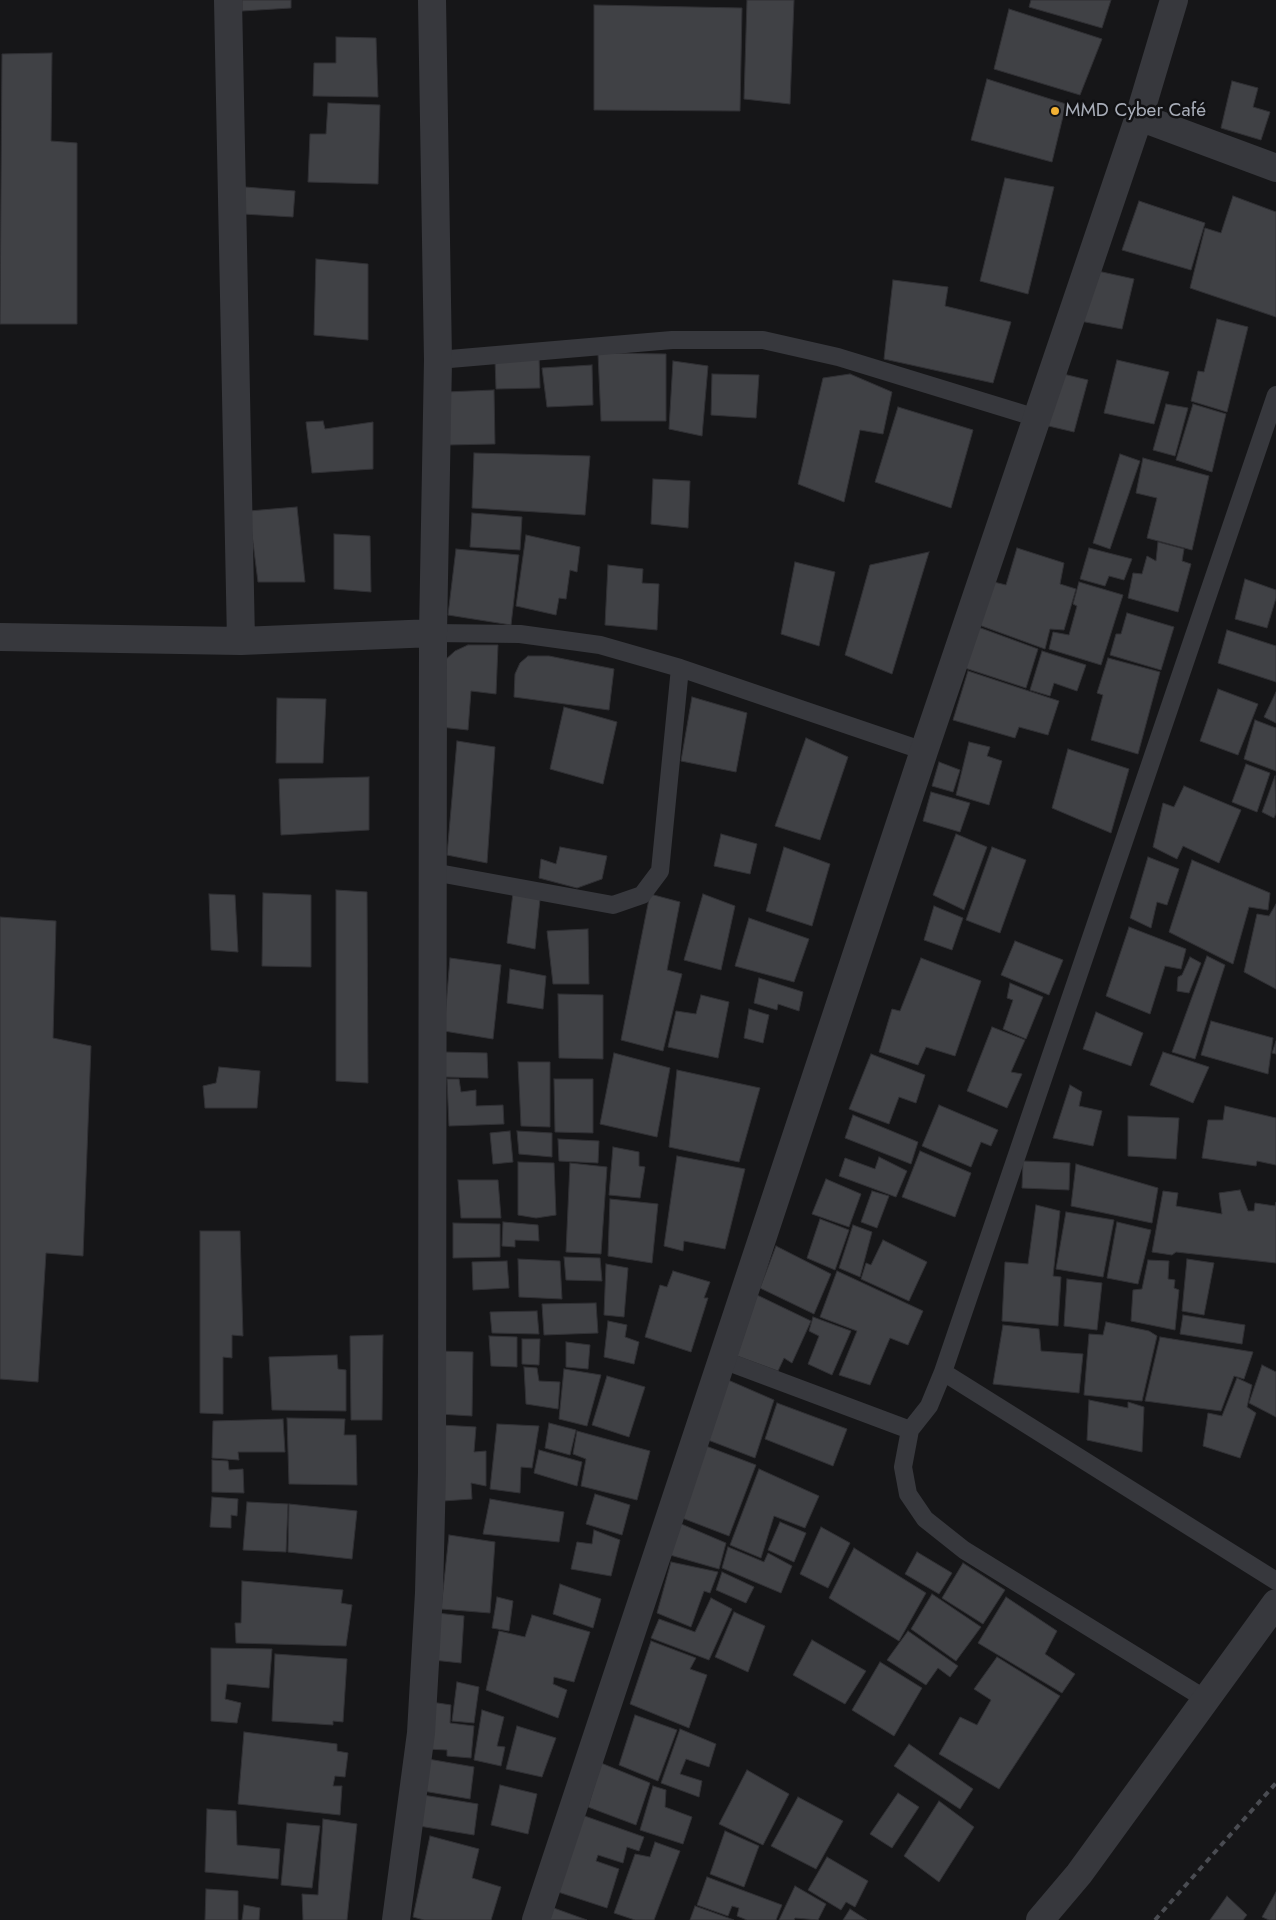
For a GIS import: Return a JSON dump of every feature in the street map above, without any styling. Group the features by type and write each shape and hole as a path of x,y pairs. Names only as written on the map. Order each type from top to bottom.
{"street":[{"path":"228,0 241,641"},
{"path":"396,1920 421,1732 429,1594 433,633 438,360 432,0"},
{"path":"536,1920 924,751 1139,117 1174,0"},
{"path":"1139,117 1276,168"},
{"path":"0,637 241,641 433,633"},
{"path":"1040,1920 1079,1874 1208,1700 1276,1603"}],"lane":[{"path":"438,360 672,340 763,340 838,357 1036,418"},
{"path":"1208,1700 964,1550 925,1519 908,1494 902,1467 910,1430 929,1406 943,1372 1276,395"},
{"path":"433,633 528,635 600,645 680,668 924,751"},
{"path":"433,872 612,905 642,895 660,871 680,668"},
{"path":"723,1360 910,1430"},
{"path":"943,1372 1276,1581"}],"building":[{"path":"242,0 291,0 291,8 242,11"},
{"path":"747,0 794,0 790,104 744,99"},
{"path":"1031,0 1111,0 1102,28 1029,7"},
{"path":"594,5 742,8 740,111 594,110"},
{"path":"1009,9 1102,39 1080,95 994,69"},
{"path":"336,37 376,38 378,97 313,96 314,63 336,63"},
{"path":"52,53 51,141 77,143 77,324 0,324 2,54"},
{"path":"987,79 1066,104 1052,162 971,140"},
{"path":"1232,81 1258,88 1253,107 1270,112 1261,140 1221,128"},
{"path":"328,103 380,105 378,184 308,182 310,134 326,134"},
{"path":"1005,178 1054,187 1028,294 980,281"},
{"path":"245,187 295,191 293,217 243,214"},
{"path":"1233,196 1276,212 1276,317 1190,288 1205,228 1221,233"},
{"path":"1139,201 1205,223 1191,270 1122,250"},
{"path":"316,259 368,264 368,340 314,335"},
{"path":"1093,270 1134,279 1122,329 1080,321"},
{"path":"893,280 948,287 945,306 1011,322 993,383 884,359"},
{"path":"1217,319 1248,327 1227,412 1191,401 1198,371 1204,372"},
{"path":"598,353 666,354 666,421 601,421"},
{"path":"539,356 540,388 496,389 495,359"},
{"path":"1117,360 1169,372 1154,424 1104,413"},
{"path":"673,361 708,366 702,436 669,429"},
{"path":"592,365 593,405 547,407 542,368"},
{"path":"1055,372 1088,380 1074,432 1040,424"},
{"path":"712,374 759,375 756,418 711,415"},
{"path":"850,374 892,392 883,434 860,430 844,502 798,484 823,378"},
{"path":"494,390 495,444 447,445 446,392"},
{"path":"1166,404 1188,408 1175,456 1153,450"},
{"path":"1193,404 1226,414 1212,472 1176,460"},
{"path":"898,407 973,430 951,508 875,482"},
{"path":"323,421 325,429 373,422 373,469 312,473 306,422"},
{"path":"474,453 590,456 585,515 472,508"},
{"path":"1120,454 1140,461 1110,549 1093,543"},
{"path":"1143,458 1209,476 1192,550 1147,538 1157,498 1136,493"},
{"path":"653,479 690,481 688,528 651,524"},
{"path":"297,507 305,582 258,582 249,511"},
{"path":"472,513 522,517 520,550 470,547"},
{"path":"334,534 370,536 371,592 334,589"},
{"path":"526,535 580,547 577,572 570,570 566,599 559,598 556,615 516,606"},
{"path":"1158,542 1184,549 1182,561 1191,564 1178,612 1128,598 1133,573 1142,574 1147,556 1156,561"},
{"path":"1017,548 1064,563 1060,584 1076,589 1064,630 1050,629 1045,649 979,625 994,582 1006,585"},
{"path":"1089,548 1132,559 1124,580 1109,576 1105,586 1080,579"},
{"path":"456,549 519,555 511,625 448,615"},
{"path":"929,552 892,674 845,655 870,565"},
{"path":"795,562 835,572 819,646 781,634"},
{"path":"608,565 643,569 642,583 659,584 657,630 605,625"},
{"path":"1245,579 1276,590 1276,598 1267,628 1235,619"},
{"path":"1079,582 1123,595 1101,665 1049,649 1053,632 1069,635 1077,606 1073,604"},
{"path":"1127,613 1174,627 1161,670 1110,655 1116,634 1121,634"},
{"path":"978,627 1038,649 1026,688 965,668"},
{"path":"1227,630 1276,646 1276,682 1218,663"},
{"path":"468,645 498,645 496,694 471,691 468,730 440,727 444,661 455,651"},
{"path":"1042,651 1086,665 1077,691 1054,683 1050,696 1030,690"},
{"path":"528,656 549,656 614,669 609,710 514,697 515,674 520,663"},
{"path":"1108,658 1160,672 1138,754 1091,740 1103,695 1097,693"},
{"path":"968,671 1059,701 1048,735 1019,727 1015,738 953,720"},
{"path":"1218,689 1258,704 1238,755 1200,741"},
{"path":"1276,692 1276,723 1264,717"},
{"path":"692,697 747,713 736,772 681,761"},
{"path":"277,698 326,699 323,763 276,763"},
{"path":"564,707 617,722 603,784 550,769"},
{"path":"1255,720 1276,728 1276,771 1244,759"},
{"path":"806,738 848,757 820,840 775,826"},
{"path":"457,741 495,747 487,863 447,855"},
{"path":"969,742 990,747 987,756 1002,761 989,805 956,795"},
{"path":"1068,749 1129,769 1111,833 1052,808"},
{"path":"939,762 960,770 953,792 932,786"},
{"path":"1246,764 1270,773 1257,812 1232,802"},
{"path":"1275,776 1276,813 1274,818 1262,812"},
{"path":"369,777 369,830 281,835 279,779"},
{"path":"1184,786 1241,810 1219,863 1183,846 1177,859 1153,847 1163,803 1174,807"},
{"path":"931,792 970,803 960,832 923,821"},
{"path":"721,834 757,844 750,874 714,866"},
{"path":"956,834 987,847 964,910 933,895"},
{"path":"560,847 607,856 602,879 577,888 539,878 541,859 556,864"},
{"path":"784,847 830,864 812,926 766,911"},
{"path":"992,847 1026,860 1000,933 966,920"},
{"path":"1148,857 1179,869 1167,905 1157,902 1151,928 1130,918"},
{"path":"1192,860 1270,893 1268,910 1249,907 1233,964 1169,932"},
{"path":"336,890 367,892 368,1083 336,1081"},
{"path":"263,893 311,895 311,967 262,966"},
{"path":"513,893 540,899 535,949 507,943"},
{"path":"209,894 235,895 238,952 211,950"},
{"path":"650,894 680,902 667,970 682,974 663,1051 621,1040"},
{"path":"703,894 735,906 721,970 684,960"},
{"path":"1276,904 1276,989 1244,972 1257,914 1269,916"},
{"path":"934,906 963,918 952,950 924,940"},
{"path":"0,917 56,921 53,1038 91,1046 83,1256 46,1253 38,1382 0,1379"},
{"path":"749,918 809,939 794,982 735,966"},
{"path":"1129,927 1186,949 1181,969 1165,966 1150,1014 1106,996"},
{"path":"588,929 589,984 553,984 547,931"},
{"path":"1015,941 1063,960 1049,995 1001,975"},
{"path":"1207,956 1225,965 1195,1059 1172,1052"},
{"path":"1190,957 1201,963 1189,993 1177,991 1178,977 1182,975"},
{"path":"450,958 501,965 493,1039 444,1031"},
{"path":"921,958 981,981 955,1056 926,1047 918,1065 879,1052 892,1009 900,1011"},
{"path":"510,969 546,976 543,1009 507,1003"},
{"path":"759,978 803,992 799,1011 778,1004 777,1010 754,1003"},
{"path":"1010,983 1043,997 1026,1039 1003,1029 1013,1000 1007,998"},
{"path":"558,994 603,995 603,1059 559,1058"},
{"path":"701,995 729,1002 718,1058 668,1047 676,1011 696,1014"},
{"path":"749,1009 769,1015 763,1043 744,1038"},
{"path":"1096,1012 1143,1033 1131,1066 1083,1049"},
{"path":"1211,1021 1273,1038 1268,1074 1201,1055"},
{"path":"992,1027 1025,1040 1011,1072 1022,1074 1007,1108 967,1091"},
{"path":"1276,1041 1276,1054 1272,1053"},
{"path":"444,1052 487,1053 488,1078 445,1077"},
{"path":"1163,1052 1209,1067 1193,1103 1150,1085"},
{"path":"614,1053 670,1068 657,1137 600,1124"},
{"path":"871,1054 925,1075 916,1103 899,1097 889,1124 849,1109"},
{"path":"518,1062 550,1062 550,1127 521,1126"},
{"path":"219,1067 260,1071 257,1108 205,1108 203,1086 216,1083"},
{"path":"677,1070 760,1088 739,1162 669,1147"},
{"path":"447,1079 459,1079 461,1092 476,1090 476,1106 503,1105 504,1124 449,1126"},
{"path":"554,1079 593,1079 593,1133 555,1132"},
{"path":"1070,1085 1082,1092 1079,1106 1102,1111 1093,1146 1053,1138"},
{"path":"939,1105 998,1130 991,1146 981,1142 971,1167 922,1146"},
{"path":"1225,1106 1276,1118 1276,1165 1257,1161 1256,1166 1202,1158 1208,1120 1223,1120"},
{"path":"853,1115 918,1142 911,1164 845,1138"},
{"path":"1128,1116 1179,1118 1176,1159 1128,1156"},
{"path":"510,1131 513,1162 493,1164 490,1133"},
{"path":"517,1131 552,1133 552,1157 519,1154"},
{"path":"558,1139 599,1141 598,1163 559,1161"},
{"path":"613,1147 639,1152 639,1166 645,1167 640,1198 609,1195"},
{"path":"920,1151 971,1173 955,1217 902,1197"},
{"path":"677,1156 745,1169 725,1249 684,1241 683,1251 664,1246"},
{"path":"879,1157 907,1171 896,1197 839,1176 845,1158 875,1169"},
{"path":"1023,1161 1070,1163 1069,1190 1022,1188"},
{"path":"518,1162 554,1163 556,1215 536,1218 518,1215"},
{"path":"570,1163 607,1167 601,1254 566,1252"},
{"path":"1076,1164 1158,1188 1152,1223 1071,1206"},
{"path":"826,1179 861,1194 849,1227 812,1214"},
{"path":"458,1180 498,1180 501,1218 461,1218"},
{"path":"1240,1190 1248,1211 1254,1211 1255,1203 1275,1206 1276,1202 1276,1263 1176,1252 1172,1255 1152,1252 1163,1191 1178,1193 1176,1206 1222,1214 1219,1193"},
{"path":"872,1191 889,1196 877,1228 861,1222"},
{"path":"610,1199 658,1204 652,1263 608,1256"},
{"path":"1036,1205 1060,1211 1053,1276 1061,1277 1058,1326 1002,1321 1005,1262 1028,1264"},
{"path":"1066,1212 1114,1220 1103,1277 1056,1269"},
{"path":"820,1219 849,1230 835,1270 807,1258"},
{"path":"503,1222 538,1225 539,1241 515,1240 515,1247 502,1246"},
{"path":"1117,1222 1151,1230 1138,1284 1107,1278"},
{"path":"453,1223 500,1224 500,1257 453,1258"},
{"path":"853,1225 872,1232 860,1277 839,1268"},
{"path":"200,1231 240,1231 243,1336 232,1335 232,1358 223,1357 223,1414 200,1413"},
{"path":"883,1240 927,1262 909,1301 861,1279 866,1263 871,1265"},
{"path":"776,1246 831,1274 814,1314 760,1288"},
{"path":"564,1257 600,1258 602,1281 566,1280"},
{"path":"518,1259 560,1261 562,1299 519,1297"},
{"path":"1187,1259 1214,1263 1204,1315 1182,1311"},
{"path":"1148,1260 1169,1261 1168,1279 1175,1280 1174,1288 1179,1290 1175,1330 1131,1321 1133,1290 1142,1289"},
{"path":"507,1261 509,1288 473,1290 472,1262"},
{"path":"606,1264 628,1268 624,1317 604,1315"},
{"path":"673,1271 710,1282 704,1298 708,1298 691,1352 645,1337 660,1285 667,1287"},
{"path":"837,1271 923,1311 908,1345 890,1338 870,1385 839,1375 857,1331 820,1317"},
{"path":"1067,1279 1102,1283 1097,1330 1064,1326"},
{"path":"757,1295 811,1321 792,1363 784,1358 778,1371 737,1356"},
{"path":"596,1303 598,1333 544,1335 542,1304"},
{"path":"537,1311 539,1334 492,1333 490,1312"},
{"path":"1183,1315 1245,1325 1242,1344 1180,1334"},
{"path":"813,1317 851,1331 832,1375 808,1364 819,1336 809,1331"},
{"path":"608,1321 627,1325 625,1337 639,1342 634,1364 604,1357"},
{"path":"1106,1322 1149,1331 1157,1336 1142,1401 1084,1395 1089,1334 1103,1335"},
{"path":"1003,1325 1039,1329 1041,1351 1083,1354 1079,1393 993,1384"},
{"path":"383,1335 382,1420 351,1420 350,1336"},
{"path":"489,1336 517,1337 517,1367 491,1366"},
{"path":"1160,1337 1253,1352 1244,1379 1234,1376 1221,1411 1145,1401"},
{"path":"522,1339 540,1339 539,1365 522,1364"},
{"path":"566,1342 590,1345 588,1369 566,1367"},
{"path":"438,1351 473,1352 472,1416 439,1414"},
{"path":"337,1355 338,1369 346,1370 346,1411 272,1410 269,1357"},
{"path":"1262,1365 1276,1372 1276,1417 1249,1403"},
{"path":"524,1367 537,1368 539,1381 560,1382 558,1409 526,1404"},
{"path":"564,1369 601,1375 587,1426 559,1419"},
{"path":"607,1376 645,1387 629,1437 592,1425"},
{"path":"1237,1378 1252,1385 1247,1407 1256,1413 1240,1458 1203,1446 1208,1413 1222,1416"},
{"path":"728,1380 774,1400 755,1458 708,1440"},
{"path":"1089,1400 1128,1408 1128,1402 1144,1407 1142,1452 1087,1440"},
{"path":"777,1403 847,1429 833,1466 765,1439"},
{"path":"287,1418 345,1419 344,1435 356,1435 357,1485 289,1484"},
{"path":"283,1419 285,1452 238,1452 239,1460 212,1458 213,1421"},
{"path":"549,1423 576,1430 570,1455 545,1448"},
{"path":"497,1424 539,1426 532,1468 521,1467 520,1493 490,1489"},
{"path":"441,1425 476,1427 474,1452 486,1451 486,1486 471,1483 472,1499 443,1501"},
{"path":"577,1431 650,1451 637,1500 581,1486 586,1459 573,1454"},
{"path":"706,1446 756,1465 729,1536 682,1518"},
{"path":"539,1450 582,1462 577,1486 534,1473"},
{"path":"212,1460 228,1461 229,1470 243,1469 244,1493 212,1492"},
{"path":"759,1469 819,1496 805,1528 774,1516 761,1558 730,1545"},
{"path":"595,1494 630,1505 622,1535 586,1524"},
{"path":"212,1497 238,1499 237,1516 231,1515 231,1528 210,1527"},
{"path":"490,1499 564,1512 559,1542 483,1534"},
{"path":"247,1502 288,1504 286,1552 243,1550"},
{"path":"289,1504 357,1511 352,1559 288,1552"},
{"path":"780,1522 806,1533 794,1562 768,1550"},
{"path":"679,1523 726,1543 719,1569 670,1555"},
{"path":"821,1527 850,1543 828,1588 800,1574"},
{"path":"594,1530 620,1540 611,1576 571,1569 577,1542 592,1544"},
{"path":"449,1535 495,1542 490,1613 441,1609"},
{"path":"728,1547 764,1562 768,1553 792,1566 781,1593 722,1568"},
{"path":"854,1548 926,1593 899,1641 829,1598"},
{"path":"917,1552 952,1573 939,1594 905,1574"},
{"path":"671,1562 718,1572 710,1593 704,1591 691,1627 657,1613"},
{"path":"963,1563 1005,1590 983,1624 942,1598"},
{"path":"722,1572 754,1587 746,1603 716,1590"},
{"path":"242,1581 343,1590 341,1603 352,1605 346,1646 236,1643 235,1623 241,1623"},
{"path":"560,1584 601,1599 593,1628 553,1614"},
{"path":"932,1594 981,1627 956,1661 911,1629"},
{"path":"497,1597 513,1601 509,1631 492,1628"},
{"path":"1006,1597 1057,1631 1045,1654 1075,1674 1062,1693 978,1643"},
{"path":"711,1598 732,1609 709,1660 651,1638 659,1619 695,1632"},
{"path":"734,1612 765,1626 748,1672 715,1657"},
{"path":"437,1613 464,1616 461,1663 433,1660"},
{"path":"532,1615 590,1632 574,1682 554,1677 553,1684 567,1690 558,1718 486,1690 499,1631 525,1637"},
{"path":"908,1631 958,1666 950,1677 938,1668 926,1685 887,1660"},
{"path":"812,1640 866,1671 845,1704 793,1675"},
{"path":"651,1641 696,1658 690,1669 707,1675 689,1728 630,1704"},
{"path":"211,1648 272,1649 269,1688 227,1684 225,1699 241,1703 237,1723 211,1721"},
{"path":"275,1654 347,1659 343,1722 333,1721 333,1725 272,1721"},
{"path":"997,1657 1060,1696 999,1789 939,1754 960,1717 977,1725 991,1700 974,1689"},
{"path":"880,1662 922,1688 894,1736 852,1710"},
{"path":"457,1682 479,1687 474,1723 452,1721"},
{"path":"431,1702 451,1705 450,1723 474,1726 471,1758 447,1756 447,1750 426,1749"},
{"path":"482,1710 504,1717 497,1746 505,1747 501,1766 474,1760"},
{"path":"635,1715 677,1730 658,1781 619,1765"},
{"path":"517,1726 556,1738 542,1777 506,1769"},
{"path":"680,1729 716,1744 709,1767 686,1759 680,1774 702,1781 699,1797 661,1783"},
{"path":"244,1732 337,1744 337,1751 348,1753 345,1777 335,1776 333,1786 342,1786 340,1815 238,1804"},
{"path":"909,1744 973,1789 960,1809 894,1766"},
{"path":"428,1759 474,1767 470,1799 423,1791"},
{"path":"601,1763 650,1783 636,1825 588,1807"},
{"path":"747,1770 789,1794 763,1845 719,1824"},
{"path":"500,1785 537,1794 528,1834 491,1825"},
{"path":"653,1786 666,1790 665,1807 692,1817 683,1844 640,1830"},
{"path":"898,1793 919,1807 892,1848 870,1834"},
{"path":"423,1795 478,1804 474,1835 419,1826"},
{"path":"798,1797 843,1821 816,1869 771,1846"},
{"path":"939,1801 974,1827 939,1882 904,1856"},
{"path":"207,1809 236,1811 237,1845 280,1849 278,1879 205,1872"},
{"path":"579,1814 644,1837 639,1851 627,1847 623,1863 598,1855 596,1861 619,1869 607,1908 555,1891"},
{"path":"323,1819 357,1824 347,1920 303,1920 302,1894 318,1895"},
{"path":"287,1823 320,1826 312,1888 281,1885"},
{"path":"725,1831 759,1846 744,1887 710,1874"},
{"path":"430,1836 479,1849 472,1878 501,1887 491,1920 424,1920 413,1917"},
{"path":"655,1842 680,1851 654,1920 635,1920 614,1913 635,1854 650,1857"},
{"path":"827,1857 868,1881 855,1907 846,1902 841,1910 808,1890"},
{"path":"707,1877 782,1905 776,1920 747,1920 737,1916 739,1908 732,1906 728,1916 697,1905"},
{"path":"795,1886 826,1904 818,1920 795,1918 794,1920 779,1920"},
{"path":"206,1889 238,1891 238,1920 205,1920"},
{"path":"1276,1892 1276,1920 1269,1920 1262,1917"},
{"path":"1227,1896 1247,1915 1243,1920 1210,1920"},
{"path":"244,1905 260,1908 259,1920 242,1920"},
{"path":"695,1906 734,1920 690,1920"},
{"path":"551,1907 587,1920 546,1920"},
{"path":"850,1909 867,1920 843,1920"}],"railway":[{"path":"1155,1920 1276,1783"}],"place":[{"name":"MMD Cyber Café","path":"1055,111"}]}
